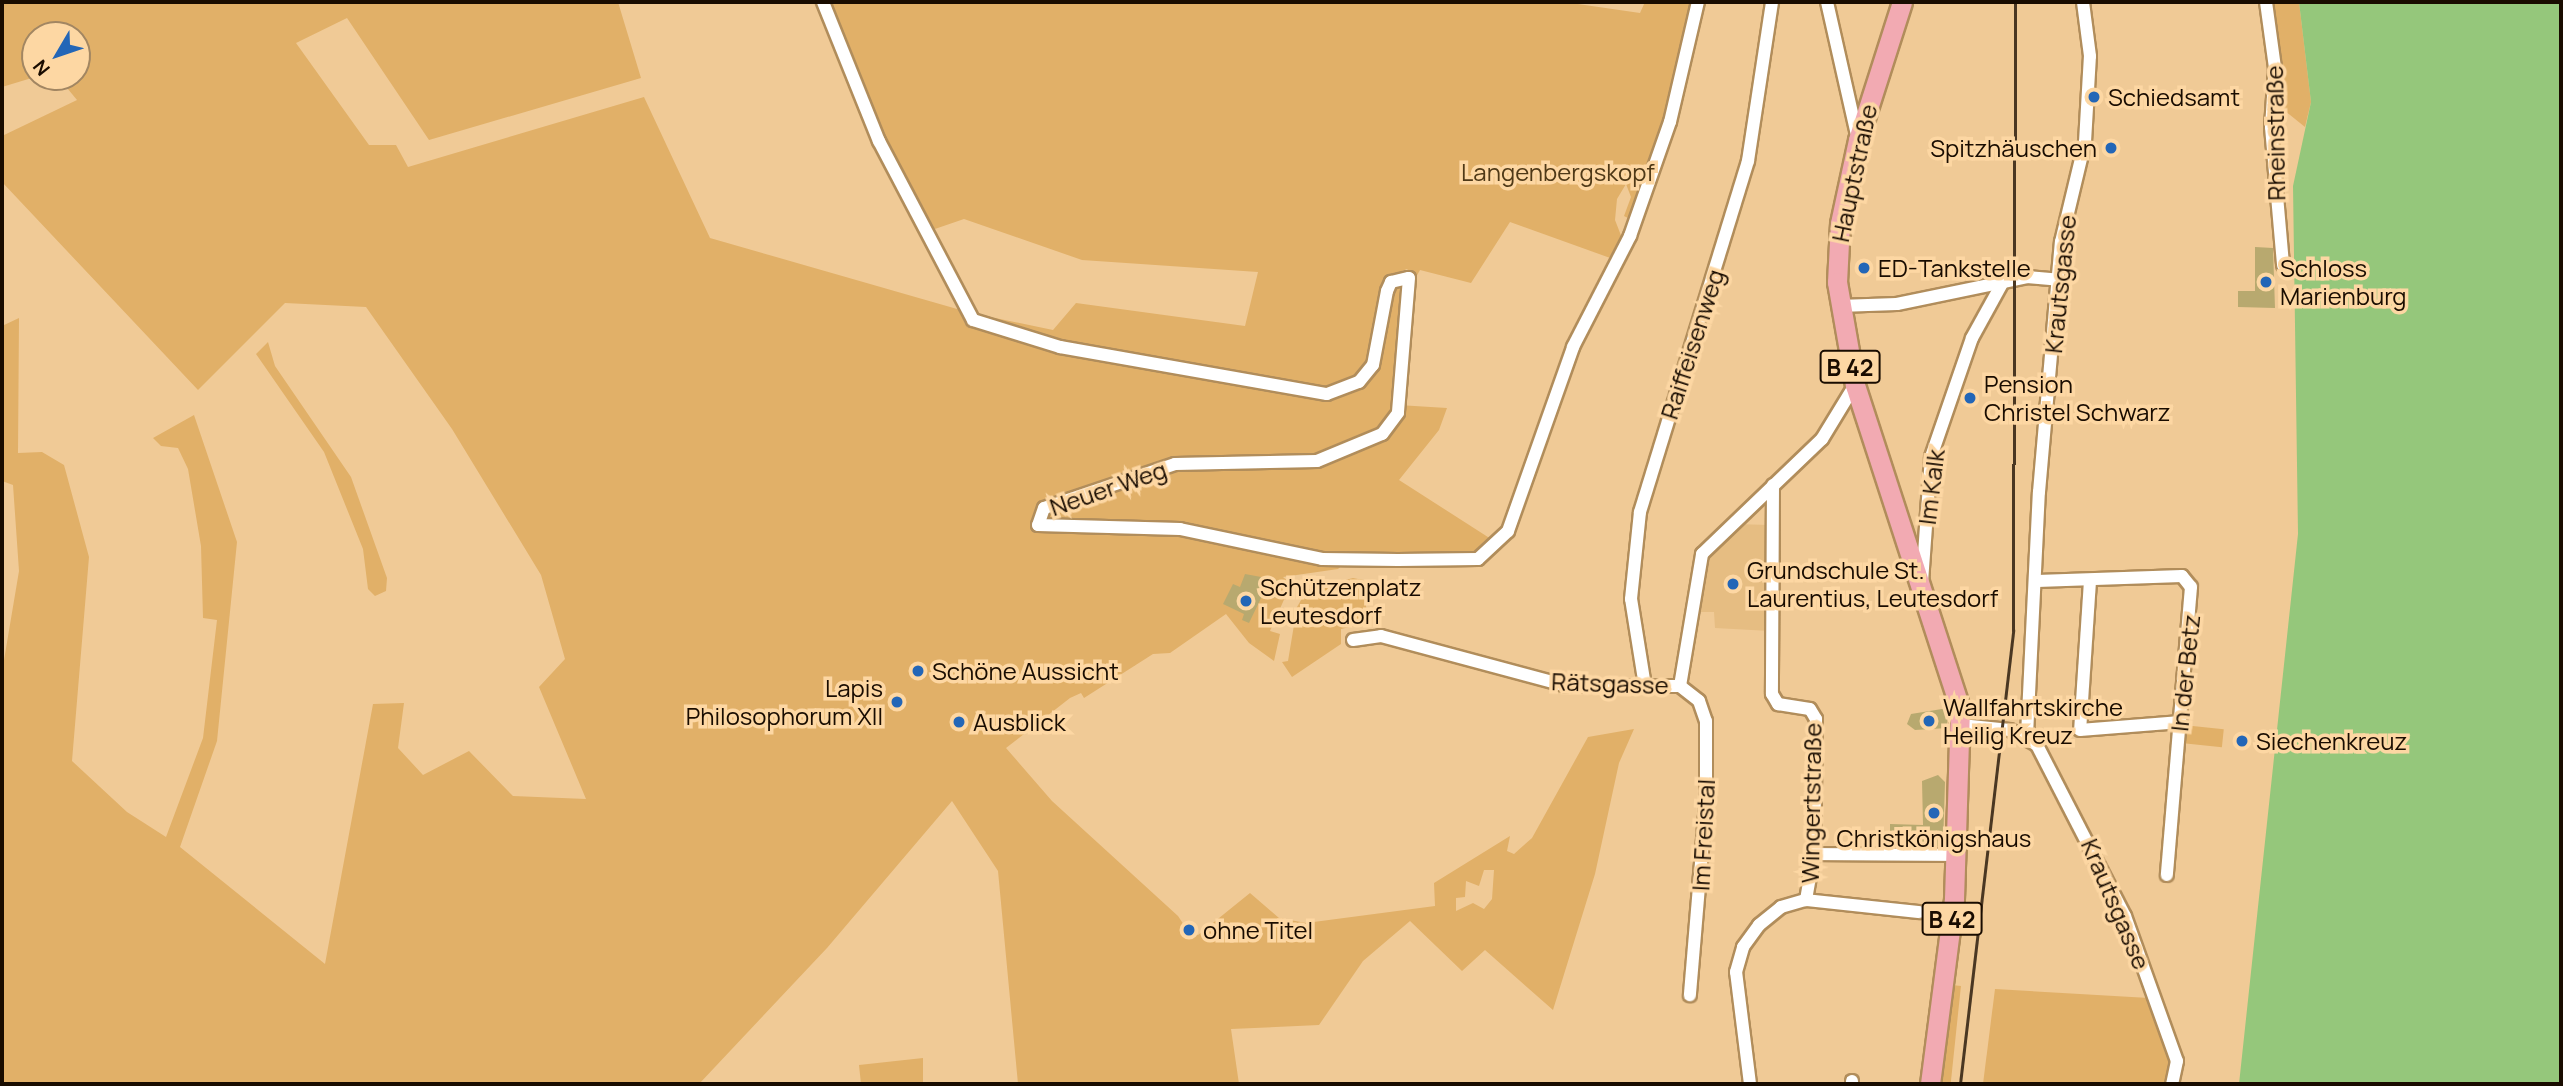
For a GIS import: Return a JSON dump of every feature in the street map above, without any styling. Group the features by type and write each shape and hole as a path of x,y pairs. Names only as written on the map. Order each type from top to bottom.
{"main road":[{"name":"Hauptstraße","path":"1902,2 1857,140 1840,223 1839,306 1854,385 1953,677 1961,725 1958,855 1930,1084"}],"street":[{"name":"Neuer Weg","path":"822,2 879,141 973,320 1060,347 1327,394 1359,382 1373,365 1387,291 1391,282 1409,278 1398,413 1382,434 1317,461 1175,464 1044,508 1036,522 1180,529 1322,559 1478,559 1508,531 1573,347 1630,236 1670,122 1698,2"},
{"name":"Raiffeisenweg","path":"1645,686 1631,599 1640,512 1748,161 1772,2"},
{"path":"1827,2 1857,140"},
{"name":"Krautsgasse","path":"2083,2 2090,56 2085,142 2071,187 2039,480 2037,581 2027,736 2066,795 2125,916 2177,1061 2172,1084"},
{"name":"Rheinstraße","path":"2266,2 2275,68 2270,127 2283,265"},
{"path":"1839,306 1897,304 2004,280 2059,279"},
{"name":"Im Kalk","path":"1922,582 1931,457 1972,338 2004,280"},
{"name":"Rätsgasse","path":"1353,640 1381,635 1567,686 1679,686 1702,554 1822,439 1854,385"},
{"name":"Wingertstraße","path":"1773,485 1771,687 1774,701 1810,709 1816,719 1814,855 1806,900"},
{"name":"In der Betz","path":"2037,581 2187,580 2193,598 2167,875"},
{"path":"2090,581 2080,730 2180,722"},
{"name":"Im Freistal","path":"1679,686 1699,701 1706,722 1706,803 1690,995"},
{"path":"1961,725 2027,736"},
{"path":"1814,855 1958,855"},
{"path":"1750,1084 1737,963 1770,914 1806,900 1919,912"}],"shaded area":[{"path":"2299,2 2561,2 2561,1084 2239,1084 2298,534 2293,186 2311,102"},
{"name":"Grundschule St. Laurentius, Leutesdorf","path":"1735,524 1769,525 1770,631 1715,628 1714,612 1693,612 1705,557"}],"green space":[{"name":"Langenbergskopf","path":"2,2 618,2 641,78 429,140 347,18 296,43 369,145 396,145 408,167 644,97 710,238 971,313 1053,330 1076,303 1245,326 1258,272 1082,260 964,219 929,231 858,84 828,2 1564,2 1640,13 1645,2 1691,2 1661,134 1630,219 1624,216 1631,197 1626,184 1617,199 1615,220 1622,238 1613,259 1510,222 1471,283 1420,270 1415,279 1407,269 1402,271 1398,405 1447,408 1439,430 1399,480 1491,539 1476,552 1355,553 1338,569 1283,577 1291,584 1270,631 1280,634 1274,661 1249,643 1226,614 1170,653 1153,654 1084,698 1081,693 1070,698 1006,748 1052,801 1178,916 1188,931 1198,935 1250,893 1279,918 1306,923 1435,906 1434,883 1510,836 1507,851 1514,854 1532,838 1588,737 1634,729 1619,763 1595,874 1553,1010 1485,950 1462,971 1410,921 1363,961 1319,1025 1231,1029 1239,1084 1018,1084 998,871 952,801 827,948 699,1084 2,1084 2,672 19,571 13,485 2,481 2,326 19,318 18,453 42,452 64,465 89,557 72,761 127,812 166,837 203,738 217,620 203,618 201,546 188,469 178,448 161,446 153,438 194,415 237,542 217,741 180,847 325,964 373,704 404,703 398,748 423,775 469,751 513,796 586,799 539,687 565,659 541,575 452,429 366,307 285,303 198,390 2,182 2,136 77,100 70,91 91,91 91,21 21,21 21,81 2,87","holes":["1484,870 1494,870 1492,899 1484,909 1473,903 1456,911 1456,898 1465,897 1466,881 1479,886"]},
{"path":"2268,2 2299,2 2311,102 2305,127 2280,107"},
{"path":"268,342 275,366 351,477 387,578 386,591 375,596 368,589 363,549 324,452 256,354"},
{"path":"1353,578 1363,580 1368,623 1341,629 1341,644 1292,677 1282,662 1288,661 1297,607 1307,590"},
{"path":"2183,725 2224,729 2222,747 2181,743"},
{"path":"1952,985 1961,986 1951,1084 1942,1084"},
{"path":"1995,989 2149,998 2173,1063 2169,1084 1983,1084"},
{"path":"923,1058 923,1084 861,1084 859,1065"}],"building":[{"name":"Schloss Marienburg","path":"2255,247 2273,248 2275,308 2238,307 2238,291 2255,291"},
{"path":"1245,574 1282,581 1275,598 1263,594 1249,623 1242,620 1244,614 1223,604 1233,584 1240,587"},
{"name":"Wallfahrtskirche Heilig Kreuz","path":"1948,710 1947,728 1915,730 1907,724 1911,714"},
{"name":"Christkönigshaus","path":"1938,775 1945,782 1943,846 1890,846 1890,824 1923,825 1922,781"}],"railway":[{"path":"1960,1084 2013,631 2015,2"}],"place":[{"name":"Schiedsamt","path":"2094,97"},
{"name":"Spitzhäuschen","path":"2111,148"},
{"name":"ED-Tankstelle","path":"1864,268"},
{"name":"Schloss Marienburg","path":"2266,282"},
{"name":"Pension Christel Schwarz","path":"1970,398"},
{"name":"Grundschule St. Laurentius, Leutesdorf","path":"1733,584"},
{"name":"Schützenplatz Leutesdorf","path":"1246,601"},
{"name":"Schöne Aussicht","path":"918,671"},
{"name":"Lapis Philosophorum XII","path":"897,702"},
{"name":"Wallfahrtskirche Heilig Kreuz","path":"1929,721"},
{"name":"Ausblick","path":"959,722"},
{"name":"Siechenkreuz","path":"2242,741"},
{"name":"Christkönigshaus","path":"1934,813"},
{"name":"ohne Titel","path":"1189,930"}]}
